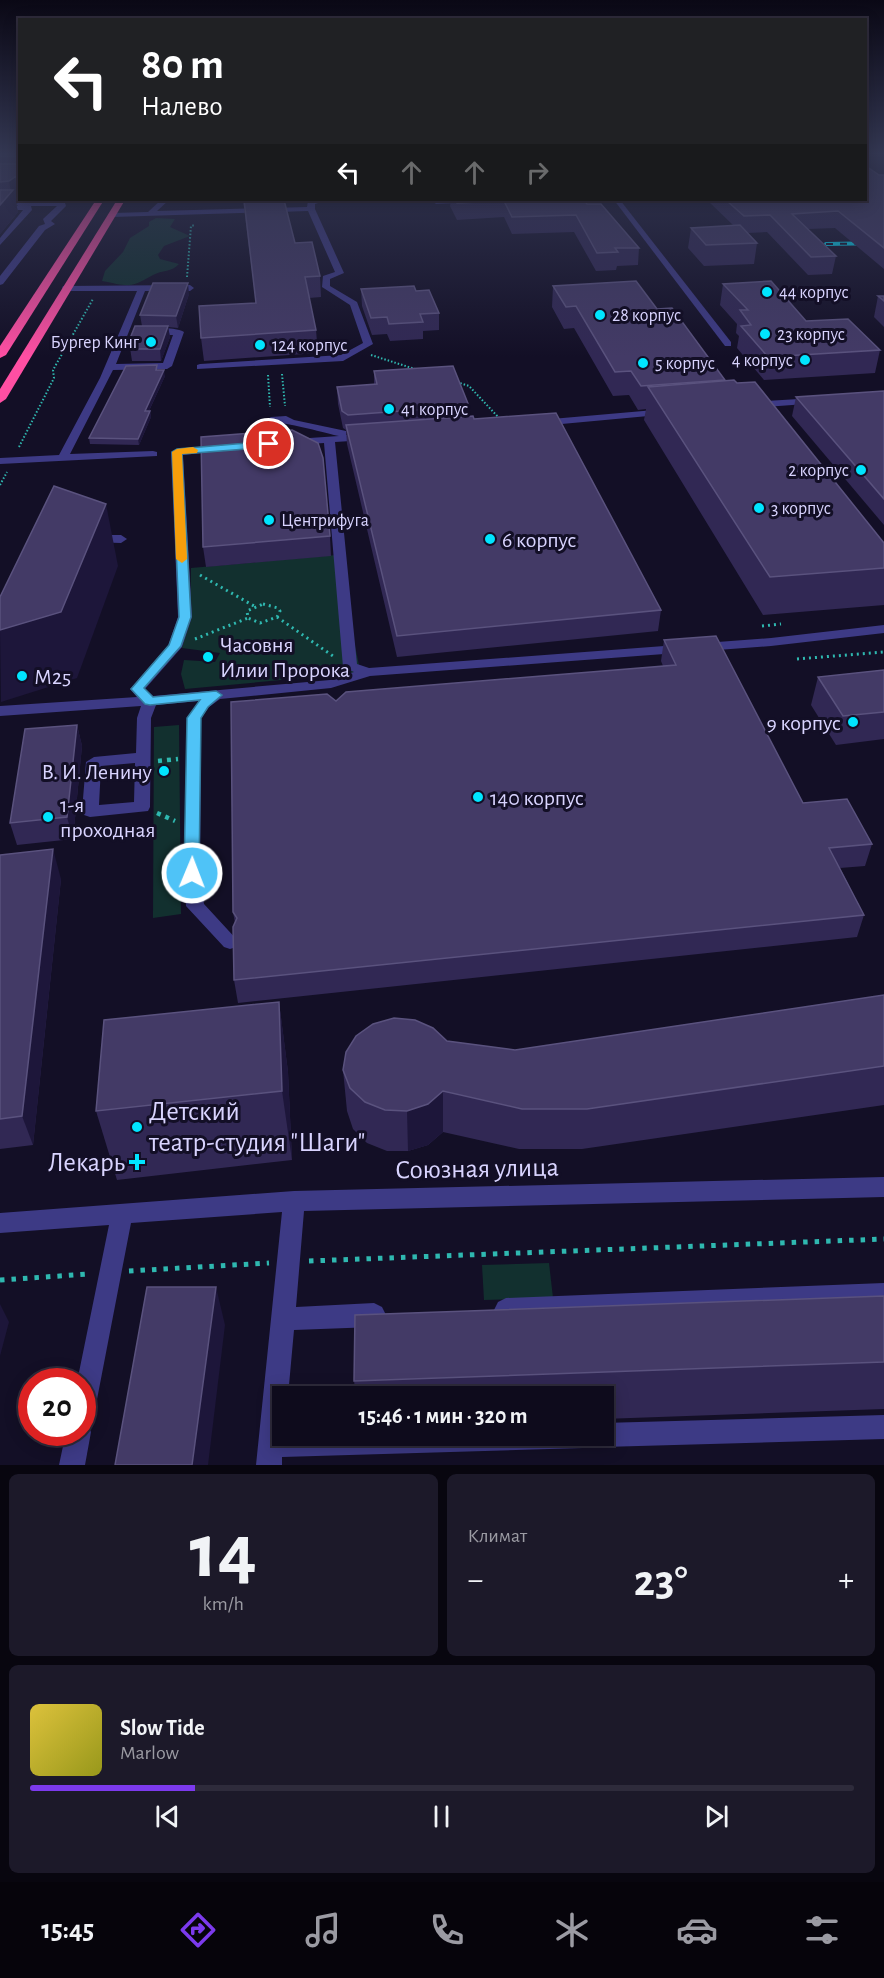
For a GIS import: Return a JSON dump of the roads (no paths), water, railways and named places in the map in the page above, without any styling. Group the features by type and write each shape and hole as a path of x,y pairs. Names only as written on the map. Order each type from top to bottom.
{"highway":[{"path":"0,355 87,220"},
{"path":"0,399 109,220"}],"street":[{"path":"0,243 19,220"},
{"path":"0,282 42,228 51,224 46,220"},
{"path":"200,367 343,358 368,344 354,304 327,287 326,278 340,273 316,220"},
{"path":"633,220 728,344"},
{"path":"66,288 190,288"},
{"path":"62,459 109,367 142,288"},
{"path":"109,367 167,366 179,332 124,332"},
{"path":"743,406 826,400"},
{"path":"506,425 684,411"},
{"path":"286,419 291,423 373,436 329,440 263,445 271,420 286,419"},
{"path":"329,440 350,667 369,672 771,642 884,629"},
{"path":"150,701 137,689 174,646 185,617 177,452 235,447"},
{"path":"0,461 153,454"},
{"path":"79,540 121,539"},
{"path":"0,712 216,695 332,689 369,672"},
{"path":"216,695 204,704 194,718 192,873 195,906 230,942"},
{"path":"143,760 94,762 90,811 142,807 144,718 150,701"},
{"name":"Союзная улица","path":"0,1223 294,1201 884,1187"},
{"path":"294,1201 270,1455 419,1446"},
{"path":"92,1368 122,1214"},
{"path":"484,1310 884,1294"},
{"path":"283,1319 401,1314"},
{"path":"614,1435 884,1427"},
{"path":"72,1465 76,1446"}],"railway":[{"path":"826,244 884,243"}],"place":[{"name":"44 корпус","path":"767,292"},
{"name":"28 корпус","path":"600,315"},
{"name":"23 корпус","path":"765,334"},
{"name":"Бургер Кинг","path":"151,342"},
{"name":"124 корпус","path":"260,345"},
{"name":"4 корпус","path":"805,360"},
{"name":"5 корпус","path":"643,363"},
{"name":"41 корпус","path":"389,409"},
{"name":"2 корпус","path":"861,470"},
{"name":"3 корпус","path":"759,508"},
{"name":"Центрифуга","path":"269,520"},
{"name":"6 корпус","path":"490,539"},
{"name":"Часовня Илии Пророка","path":"208,657"},
{"name":"М25","path":"22,676"},
{"name":"9 корпус","path":"853,722"},
{"name":"В. И. Ленину","path":"164,771"},
{"name":"140 корпус","path":"478,797"},
{"name":"1-я проходная","path":"48,817"},
{"name":"Детский театр-студия \"Шаги\"","path":"137,1127"},
{"name":"Лекарь","path":"137,1162"}]}
